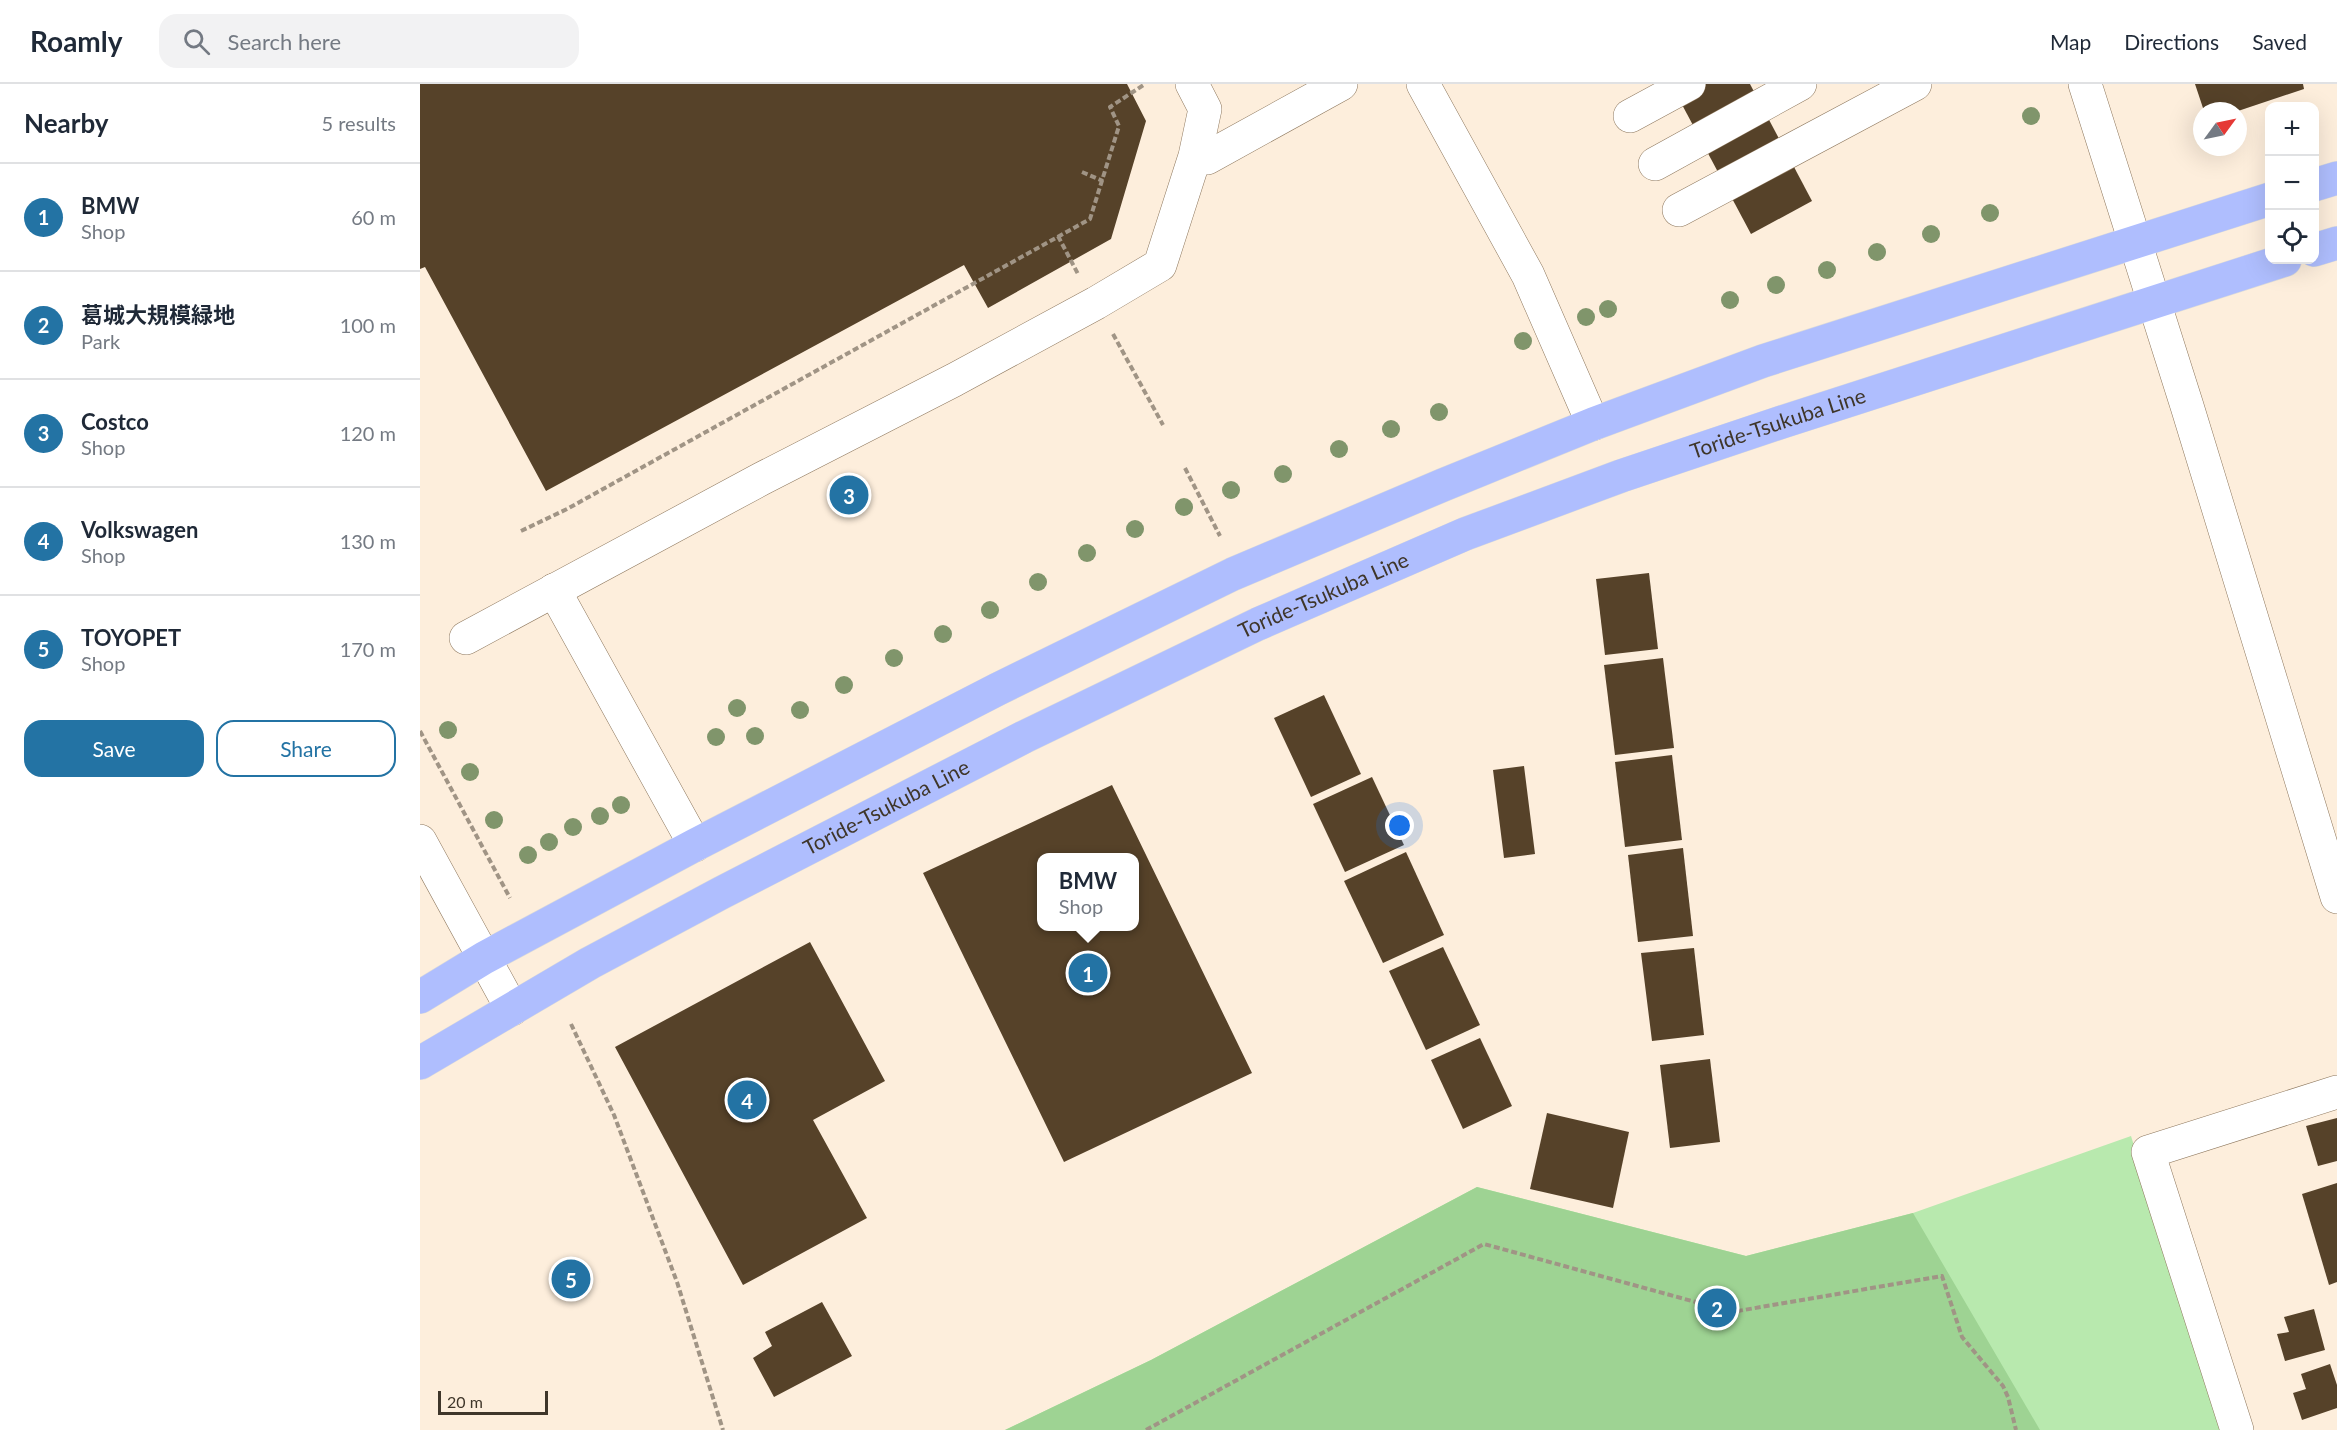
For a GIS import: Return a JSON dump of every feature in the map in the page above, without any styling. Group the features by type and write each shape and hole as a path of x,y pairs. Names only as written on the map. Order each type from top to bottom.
{"main road":[{"path":"2319,183 2337,178"},
{"path":"420,997 484,958 695,845 998,689 1233,574 1593,424 1762,361 2265,201"},
{"path":"2319,248 2337,243"},
{"name":"Toride-Tsukuba Line","path":"420,1063 590,963 1024,737 1258,624 1465,534 1674,458 2273,264"}],"street":[{"path":"466,638 761,479 964,374 1096,303 1160,265 1195,156 1205,109 1192,84"},
{"path":"1207,158 1341,84"},
{"path":"1423,84 1528,275 1593,424"},
{"path":"1630,116 1689,84"},
{"path":"1655,164 1800,84"},
{"path":"1679,210 1915,84"},
{"path":"2085,84 2337,897"},
{"path":"554,590 695,845"},
{"path":"420,841 512,1009"},
{"path":"2237,1430 2148,1152 2337,1092"}],"path":[{"path":"521,531 567,509 1090,219 1119,126 1110,106 1145,84"},
{"path":"1082,172 1103,181"},
{"path":"1058,236 1080,278"},
{"path":"1109,326 1163,425"},
{"path":"1185,468 1220,536"},
{"path":"420,731 510,898"},
{"path":"571,1024 614,1115 648,1204 677,1282 723,1430"},
{"path":"1146,1430 1484,1244 1732,1312 1942,1275 1962,1337 2003,1386 2016,1430"}],"green space":[{"path":"2131,1136 2223,1430 1005,1430 1151,1360 1477,1187 1746,1256 1913,1213"},
{"path":"1477,1187 1746,1256 1913,1213 2040,1430 1005,1430 1151,1360"}],"building":[{"path":"420,84 1127,84 1146,121 1111,239 988,308 964,265 546,491 425,267 420,269"},
{"path":"1671,84 1750,84 1812,201 1751,234"},
{"path":"2195,84 2303,84 2304,89 2247,108 2247,102 2201,102"},
{"path":"1649,573 1658,649 1605,655 1596,579"},
{"path":"1663,658 1674,748 1615,755 1604,665"},
{"path":"1324,695 1361,774 1311,797 1274,718"},
{"path":"1672,755 1682,840 1625,847 1615,762"},
{"path":"1524,766 1535,854 1504,858 1493,770"},
{"path":"1372,777 1404,845 1345,872 1313,804"},
{"path":"1112,785 1252,1073 1064,1162 923,873"},
{"path":"1683,848 1693,936 1638,942 1628,855"},
{"path":"1406,852 1444,935 1383,963 1344,881"},
{"path":"810,942 885,1081 813,1120 867,1218 743,1285 615,1047"},
{"path":"1443,947 1480,1025 1426,1050 1389,971"},
{"path":"1694,948 1704,1035 1652,1041 1641,953"},
{"path":"1480,1038 1512,1106 1463,1129 1431,1060"},
{"path":"1710,1059 1720,1142 1670,1148 1660,1065"},
{"path":"1547,1113 1629,1132 1613,1208 1530,1189"},
{"path":"2337,1118 2337,1161 2318,1166 2306,1126"},
{"path":"2337,1183 2337,1282 2329,1285 2302,1194"},
{"path":"822,1302 852,1356 774,1397 753,1358 772,1346 765,1332"},
{"path":"2314,1309 2325,1350 2285,1361 2277,1334 2289,1332 2284,1317"},
{"path":"2330,1364 2337,1385 2337,1408 2302,1420 2293,1393 2306,1389 2301,1374"}],"place":[{"name":"Costco","path":"849,495"},
{"name":"BMW","path":"1088,973"},
{"name":"Volkswagen","path":"747,1100"},
{"name":"TOYOPET","path":"571,1279"},
{"name":"葛城大規模緑地","path":"1717,1308"}]}
